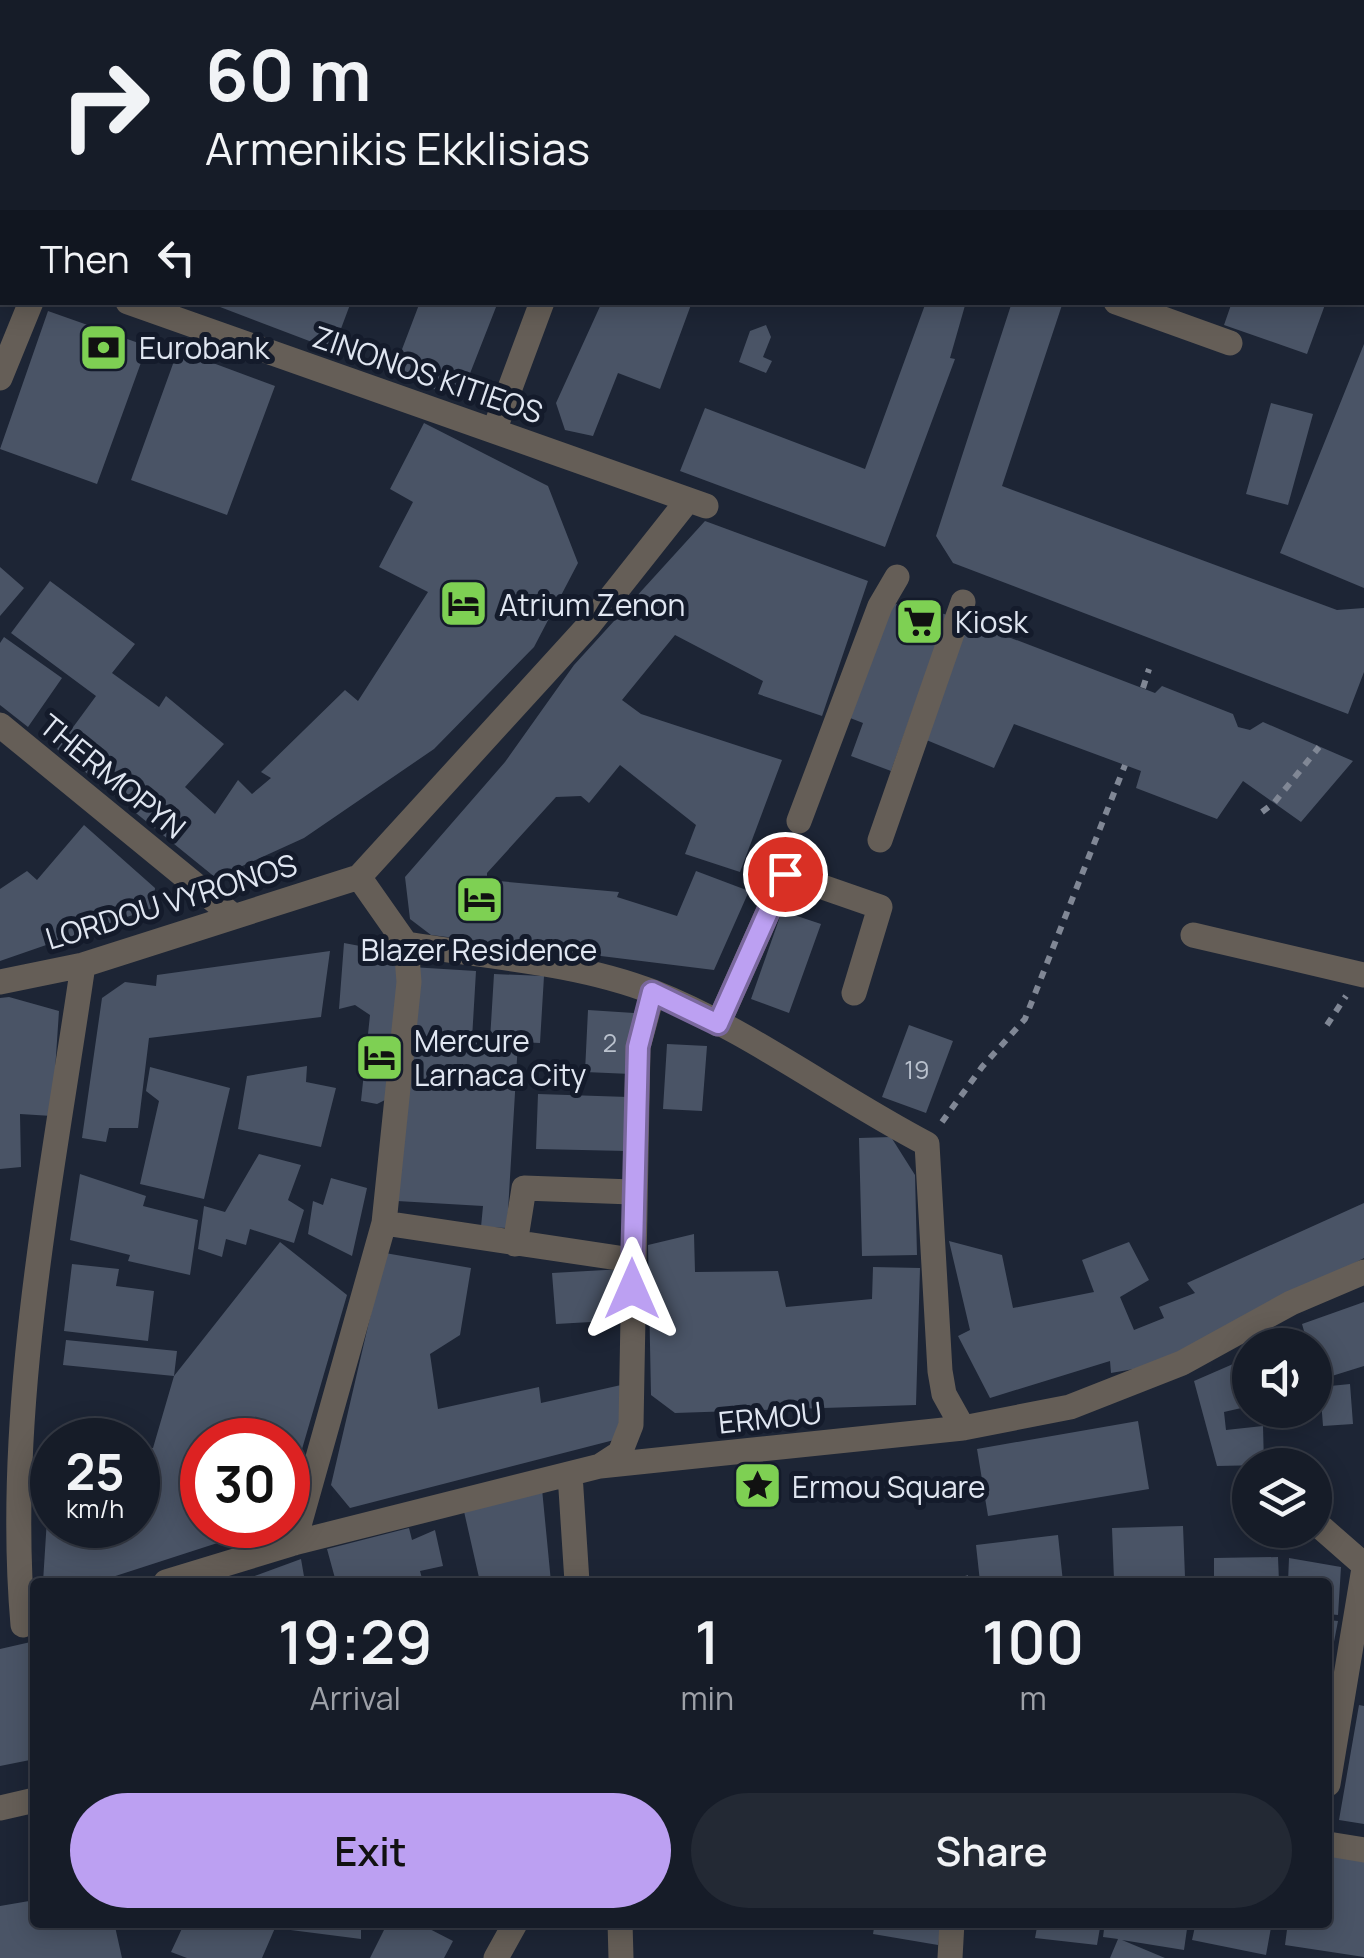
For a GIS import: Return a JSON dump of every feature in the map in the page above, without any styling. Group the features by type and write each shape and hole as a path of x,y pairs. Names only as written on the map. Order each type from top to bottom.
{"street":[{"path":"0,378 30,305"},
{"name":"ZINONOS KITIEOS","path":"137,305 697,503 359,878"},
{"path":"494,431 541,305"},
{"path":"1124,305 1230,344"},
{"path":"799,821 880,606 897,576"},
{"path":"880,840 963,602"},
{"name":"THERMOPYN","path":"0,726 232,916"},
{"path":"718,1024 785,874 880,907 854,993"},
{"path":"310,1486 384,1223 409,982 406,944 359,878"},
{"name":"LORDOU VYRONOS","path":"0,982 83,966 359,878"},
{"path":"1193,935 1364,975"},
{"path":"406,944 605,977 652,992 718,1024 927,1144 940,1371 944,1394 962,1428"},
{"path":"19,1627 17,1558 33,1296 83,966"},
{"path":"600,1466 620,1453 631,1425 632,1192 638,1047 652,992"},
{"path":"515,1244 524,1188 632,1192"},
{"path":"384,1223 632,1260"},
{"name":"ERMOU","path":"310,1539 600,1466 962,1428 1070,1408 1135,1384 1290,1303 1364,1272"},
{"path":"570,1474 578,1578"},
{"path":"1332,1537 1364,1566 1332,1760"},
{"name":"ERMOU","path":"179,1578 278,1548"},
{"path":"0,1808 30,1801"},
{"path":"1332,1845 1364,1850"},
{"path":"496,1958 513,1928"},
{"path":"620,1928 621,1958"},
{"path":"950,1958 952,1928"}],"path":[{"path":"1143,688 1149,669"},
{"path":"1262,812 1274,803 1319,747"},
{"path":"927,1144 982,1067 1026,1019 1125,765"},
{"path":"982,1067 991,1069"}],"building":[{"path":"215,305 350,305 333,350"},
{"path":"419,305 497,305 460,399 393,373"},
{"path":"601,305 691,305 660,389 618,373 593,436 565,430 556,403"},
{"path":"925,305 965,305 950,358 955,359 885,547 680,471 705,408 865,469"},
{"path":"1011,305 1062,305 1002,486 1337,610 1364,608 1364,672 1348,714 953,563 936,536"},
{"path":"1231,305 1325,305 1307,354 1224,325"},
{"path":"48,311 147,346 97,484 0,449"},
{"path":"766,325 771,337 763,357 772,361 766,373 739,362 750,331"},
{"path":"1364,344 1364,588 1280,553"},
{"path":"178,350 275,386 227,515 131,480"},
{"path":"1271,403 1313,414 1288,505 1246,494"},
{"path":"424,423 548,486 578,563 534,647 434,749 304,838 216,878 57,749 96,696 11,633 50,581 135,644 112,673 159,707 166,696 224,744 185,787 215,814 238,780 252,794 271,778 261,772 345,690 358,701 428,592 379,567 413,502 390,489"},
{"path":"705,521 868,581 822,716 758,694 763,681 675,635 622,700 641,714 782,760 740,872 685,854 696,825 620,765 589,803 581,796 556,797 487,873 487,880 619,892 617,897 677,916 696,871 749,891 714,970 431,935 410,919 405,877 505,762 574,665"},
{"path":"0,567 24,588 0,616"},
{"path":"906,601 947,615 891,771 851,756 863,723 845,716 883,608"},
{"path":"964,620 1155,693 1162,686 1233,714 1238,727 1250,730 1263,722 1353,761 1301,822 1243,781 1217,819 1136,788 1141,771 1014,724 994,768 924,739"},
{"path":"4,637 62,678 28,727 0,705 0,643"},
{"path":"84,825 155,888 153,908 0,961 0,889 27,871 37,880"},
{"path":"782,911 821,924 789,1013 751,999"},
{"name":"Mercure Larnaca City","path":"344,943 392,952 401,971 389,1098 377,1104 361,1101 370,1015 355,1005 339,1009"},
{"path":"330,951 321,1017 149,1038 138,1128 109,1128 106,1142 82,1138 102,998 125,982 156,986 157,975"},
{"path":"411,967 476,971 472,1039 490,1040 494,974 544,976 540,1043 518,1042 507,1228 481,1227 483,1206 397,1201"},
{"path":"0,998 59,1011 52,1116 20,1114 21,1167 0,1169"},
{"path":"588,1010 634,1013 631,1074 585,1072"},
{"path":"909,1025 953,1041 926,1113 882,1097"},
{"path":"667,1044 707,1046 702,1111 663,1109"},
{"path":"307,1066 306,1082 336,1088 321,1147 238,1129 247,1076"},
{"path":"150,1067 230,1088 204,1199 140,1184 159,1101 146,1091"},
{"path":"538,1094 628,1097 627,1151 536,1149"},
{"path":"891,1137 915,1175 917,1255 862,1256 859,1138"},
{"path":"259,1154 301,1165 288,1200 304,1210 294,1243 250,1229 246,1245 226,1239 222,1257 198,1249 204,1206 225,1212"},
{"path":"80,1174 146,1196 143,1206 198,1220 190,1275 128,1261 130,1255 70,1240"},
{"path":"331,1178 367,1188 352,1256 308,1234 313,1201 323,1205"},
{"path":"1364,1203 1364,1258 1220,1335 1151,1366 1111,1373 1110,1361 990,1398 958,1336 970,1330 949,1241 1002,1255 1013,1308 1094,1292 1082,1260 1129,1242 1149,1280 1120,1297 1134,1330 1164,1318 1159,1307 1195,1293 1187,1283"},
{"path":"694,1234 695,1272 778,1271 786,1307 872,1299 873,1267 920,1268 916,1405 675,1413 651,1395 648,1245"},
{"path":"280,1242 347,1295 310,1422 310,1418 180,1418 180,1548 202,1548 109,1578 43,1578 45,1548 160,1548 160,1424 174,1376"},
{"path":"385,1253 471,1268 460,1335 430,1354 438,1409 539,1387 541,1403 630,1383 618,1439 350,1508 331,1485"},
{"path":"72,1264 119,1269 116,1286 154,1291 148,1341 64,1331"},
{"path":"623,1269 626,1320 556,1324 552,1273"},
{"path":"1364,1302 1364,1366 1332,1376 1332,1328 1303,1328 1302,1324"},
{"path":"66,1340 177,1351 174,1376 63,1365"},
{"path":"1232,1364 1232,1410 1224,1412 1226,1430 1263,1428 1264,1448 1232,1448 1232,1466 1217,1466 1194,1381"},
{"path":"1350,1384 1353,1424 1332,1425 1332,1386"},
{"path":"1138,1421 1149,1489 988,1516 977,1449"},
{"path":"542,1489 551,1578 479,1578 463,1507"},
{"path":"1183,1526 1185,1577 1114,1578 1112,1528"},
{"path":"409,1528 412,1540 435,1530 443,1566 420,1571 422,1578 335,1578 327,1549"},
{"path":"1058,1535 1063,1578 980,1578 976,1545"},
{"path":"1278,1557 1279,1578 1214,1578 1214,1558"},
{"path":"1289,1558 1341,1567 1338,1615 1332,1614 1332,1578 1288,1578"},
{"path":"301,1559 304,1578 249,1578"},
{"path":"1332,1620 1338,1621 1332,1652"},
{"path":"30,1642 30,1760 0,1766 0,1649"},
{"path":"1359,1705 1364,1706 1364,1824 1339,1820"},
{"path":"1332,1851 1364,1856 1364,1957 1285,1945 1287,1928 1332,1928"},
{"path":"30,1901 30,1928 115,1928 122,1958 0,1958 0,1906"},
{"path":"182,1928 275,1928 262,1958 187,1958 171,1952"},
{"path":"275,1928 361,1928 361,1939"},
{"path":"385,1928 428,1928 453,1941 444,1958 370,1958"},
{"path":"874,1928 941,1928 938,1945 873,1934"},
{"path":"1037,1928 1100,1928 1097,1945 1035,1938"},
{"path":"1104,1928 1187,1928 1184,1950 1122,1940 1165,1958 1110,1958 1118,1939 1103,1937"},
{"path":"1195,1928 1271,1928 1266,1955 1192,1940"}],"place":[{"name":"Eurobank","path":"104,347"},
{"name":"Atrium Zenon","path":"464,604"},
{"name":"Kiosk","path":"920,621"},
{"name":"Blazer Residence","path":"479,900"},
{"name":"Mercure Larnaca City","path":"379,1057"},
{"name":"Ermou Square","path":"757,1486"}],"route":[{"path":"632,1289 638,1047 652,992 718,1024 785,874"}]}
